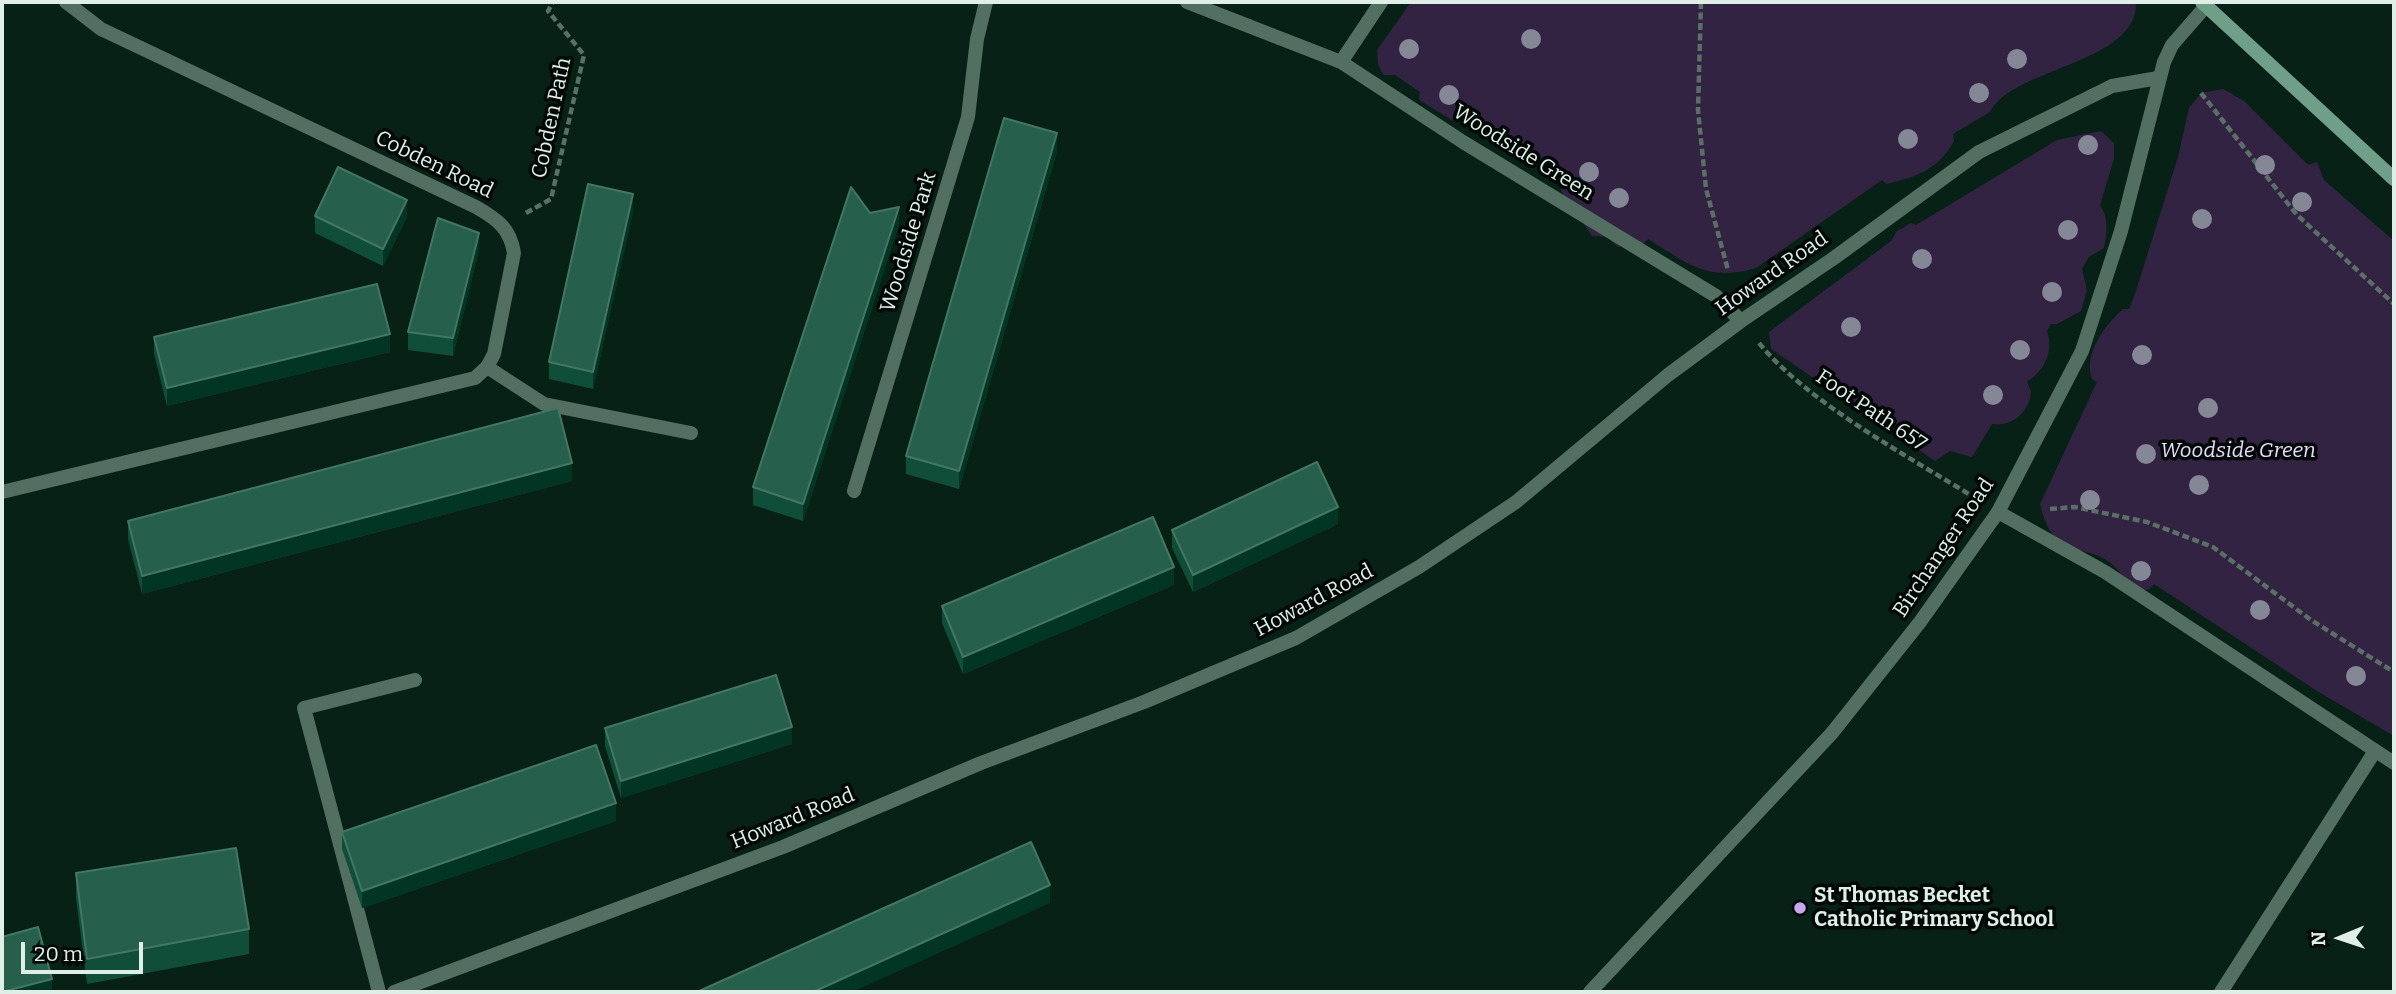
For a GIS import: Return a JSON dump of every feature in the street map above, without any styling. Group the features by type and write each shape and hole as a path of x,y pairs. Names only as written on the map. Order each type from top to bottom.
{"main road":[{"path":"2204,4 2394,179"}],"street":[{"name":"Cobden Road","path":"66,2 101,29 476,207 504,226 511,236 514,253 494,354 487,367"},
{"name":"Woodside Park","path":"855,491 968,117 977,39 986,2"},
{"name":"Woodside Green","path":"1187,2 1341,62 1463,142 1716,296 1741,320"},
{"path":"1341,62 1381,2"},
{"name":"Birchanger Road","path":"1590,992 1832,733 1920,622 1998,512 2082,351 2121,231 2158,78 2172,46 2204,4"},
{"name":"Howard Road","path":"394,992 783,847 981,763 1144,702 1296,638 1419,567 1516,502 1668,375 1741,320 1834,258 1979,152 2112,86 2158,78"},
{"path":"2,492 464,383 487,367 544,404 691,433"},
{"path":"1998,512 2105,572 2394,763"},
{"path":"379,992 304,708 415,680"},
{"path":"2221,992 2375,751"}],"path":[{"name":"Cobden Path","path":"504,226 551,199 584,55 548,11 553,2"},
{"path":"1701,2 1698,110 1706,189 1728,271 1716,296"},
{"path":"2201,93 2297,215 2394,304"},
{"name":"Foot Path 657","path":"1741,320 1779,367 1880,439 1998,512"},
{"path":"1998,512 2075,507 2147,522 2213,547 2311,620 2394,672"}],"green space":[{"path":"1411,2 2136,2 2131,23 2117,39 2097,52 2023,85 2003,97 1990,112 1953,134 1954,141 1948,151 1933,166 1897,181 1886,184 1882,180 1756,268 1724,273 1711,272 1687,263 1648,239 1644,243 1618,247 1607,237 1592,236 1561,191 1563,183 1465,119 1455,122 1419,100 1420,92 1395,75 1384,75 1378,65 1377,50"},
{"name":"Woodside Green","path":"2223,89 2244,101 2308,165 2317,162 2324,180 2394,241 2394,736 2317,691 2154,584 2148,590 2129,586 2117,569 2104,559 2067,546 2057,539 2047,526 2040,504 2097,382 2092,379 2090,360 2097,341 2123,309 2129,309 2135,294 2178,157 2189,108 2201,93"},
{"path":"2101,131 2114,143 2114,159 2100,205 2106,220 2106,237 2104,248 2089,257 2082,269 2087,290 2081,311 2057,324 2051,324 2047,331 2049,346 2046,360 2043,367 2027,382 2031,392 2027,406 2019,417 2007,423 1992,424 1972,457 1950,451 1935,461 1771,349 1769,332 1891,241 1897,231 1911,223 1916,225 2057,140"}],"building":[{"path":"1004,118 1057,133 959,471 906,456"},
{"path":"338,167 407,200 383,249 315,216"},
{"path":"588,184 633,194 593,372 549,362"},
{"path":"851,187 870,213 899,207 803,504 753,487"},
{"path":"438,218 479,233 453,338 408,332"},
{"path":"377,284 390,334 167,388 154,337"},
{"path":"558,408 572,463 142,576 128,521"},
{"path":"1317,462 1338,507 1193,575 1172,530"},
{"path":"1153,517 1174,567 963,657 942,606"},
{"path":"776,675 792,727 621,781 605,728"},
{"path":"596,745 616,803 362,891 342,832"},
{"path":"1031,842 1050,885 813,992 697,992"},
{"path":"236,848 249,929 87,959 76,873"},
{"path":"38,927 52,979 2,992 2,937"}],"place":[{"name":"St Thomas Becket Catholic Primary School","path":"1800,908"}]}
